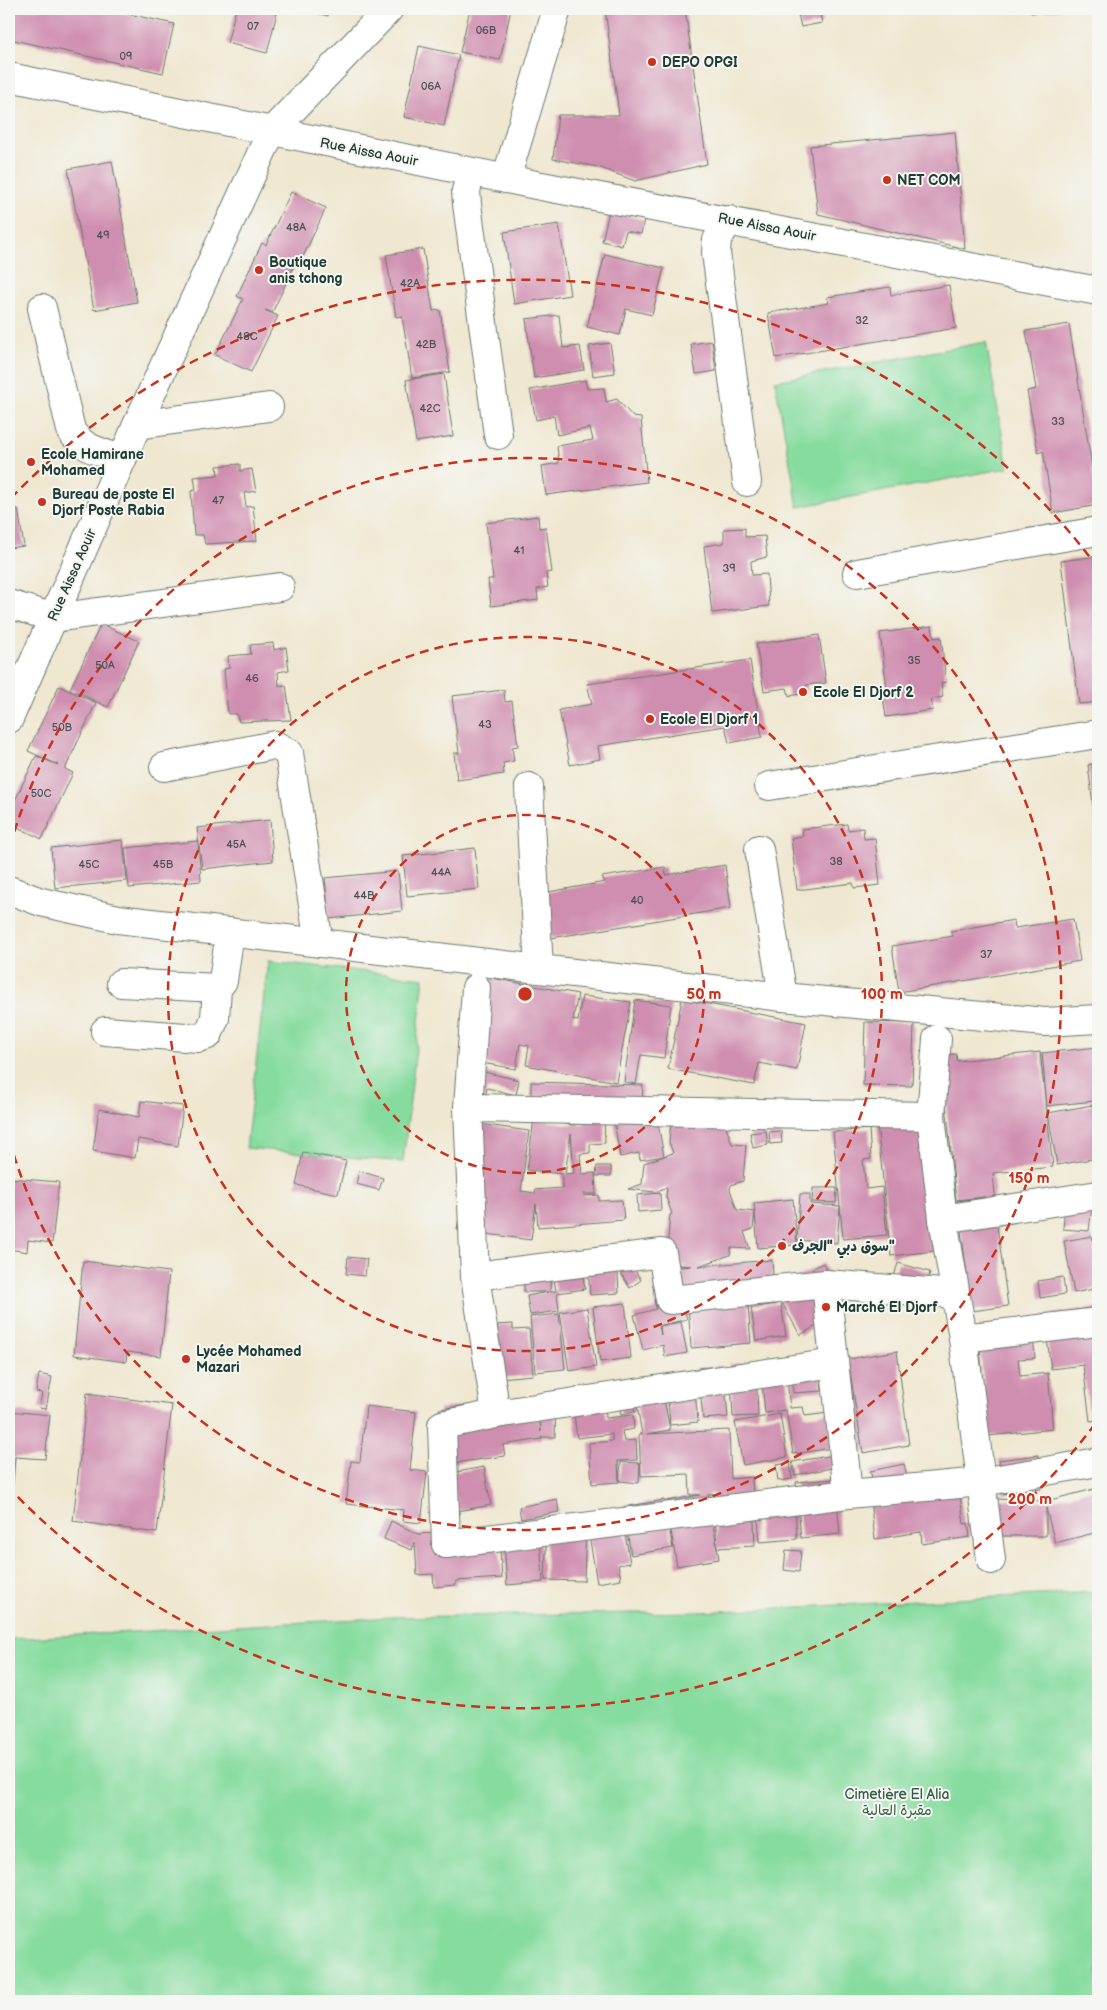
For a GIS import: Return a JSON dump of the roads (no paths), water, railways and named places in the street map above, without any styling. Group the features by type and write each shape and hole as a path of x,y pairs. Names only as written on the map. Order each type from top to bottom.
{"street":[{"path":"9,77 272,132 389,9"},
{"path":"506,179 557,9"},
{"name":"Rue Aissa Aouir","path":"9,719 137,425 272,132 506,179 729,220 1098,292"},
{"path":"471,172 466,191 467,204 498,435"},
{"path":"729,220 717,240 716,254 747,482"},
{"path":"42,308 71,430 76,440 85,446 122,460"},
{"path":"137,425 269,407"},
{"path":"857,573 1098,531"},
{"path":"9,604 54,618 280,587"},
{"path":"768,786 1098,734"},
{"path":"164,767 275,746 289,753 319,943"},
{"path":"529,787 539,969"},
{"path":"758,849 783,997"},
{"path":"9,890 41,902 118,919 319,943 783,997 1045,1022 1098,1019"},
{"path":"105,1031 199,1038 208,1035 215,1018 217,988 223,981 230,932"},
{"path":"121,983 217,988"},
{"path":"476,988 468,1108 475,1276 496,1414"},
{"path":"937,1040 931,1116 943,1219 963,1338 992,1560"},
{"path":"468,1108 931,1116"},
{"path":"943,1219 1098,1195"},
{"path":"475,1276 662,1253 670,1300 826,1284 955,1294"},
{"path":"826,1284 848,1494"},
{"path":"963,1338 1098,1322"},
{"path":"834,1363 496,1414 442,1425 448,1542 848,1494 982,1482 1098,1462"}],"place":[{"name":"DEPO OPGI","path":"652,62"},
{"name":"NET COM","path":"887,180"},
{"name":"Boutique anis tchong","path":"259,270"},
{"name":"Ecole Hamirane Mohamed","path":"31,462"},
{"name":"Bureau de poste El Djorf Poste Rabia","path":"42,502"},
{"name":"Ecole El Djorf 2","path":"803,692"},
{"name":"Ecole El Djorf 1","path":"650,719"},
{"name":"سوق دبي \"الجرف\"","path":"782,1246"},
{"name":"Marché El Djorf","path":"826,1307"},
{"name":"Lycée Mohamed Mazari","path":"186,1359"}],"park label":[{"name":"Cimetière El Alia مقبرة العالية","path":"897,1802"}]}
